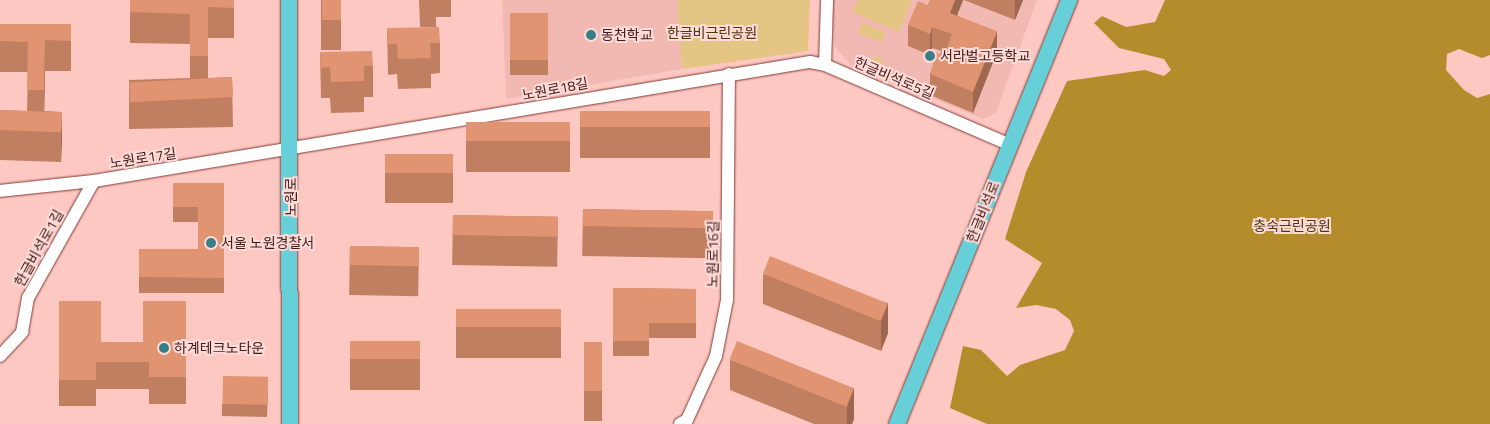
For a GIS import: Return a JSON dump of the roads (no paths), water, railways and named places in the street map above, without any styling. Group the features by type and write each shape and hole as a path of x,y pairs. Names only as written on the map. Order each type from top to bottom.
{"main road":[{"name":"노원로","path":"289,0 291,149 290,424"},
{"name":"한글비석로","path":"897,424 1069,0"}],"street":[{"path":"825,65 827,0"},
{"name":"노원로18길","path":"291,149 793,63 825,65"},
{"name":"한글비석로5길","path":"825,65 1011,145"},
{"name":"노원로16길","path":"680,424 687,420 716,356 727,300 729,74"},
{"name":"노원로17길","path":"0,191 94,181 291,149"},
{"name":"한글비석로1길","path":"0,356 22,332 28,298 94,181"}],"place":[{"name":"동천학교","path":"591,35"},
{"name":"서라벌고등학교","path":"930,56"},
{"name":"서울 노원경찰서","path":"211,243"},
{"name":"하계테크노타운","path":"164,348"}],"park label":[{"name":"한글비근린공원","path":"712,33"},
{"name":"충숙근린공원","path":"1292,226"}]}
